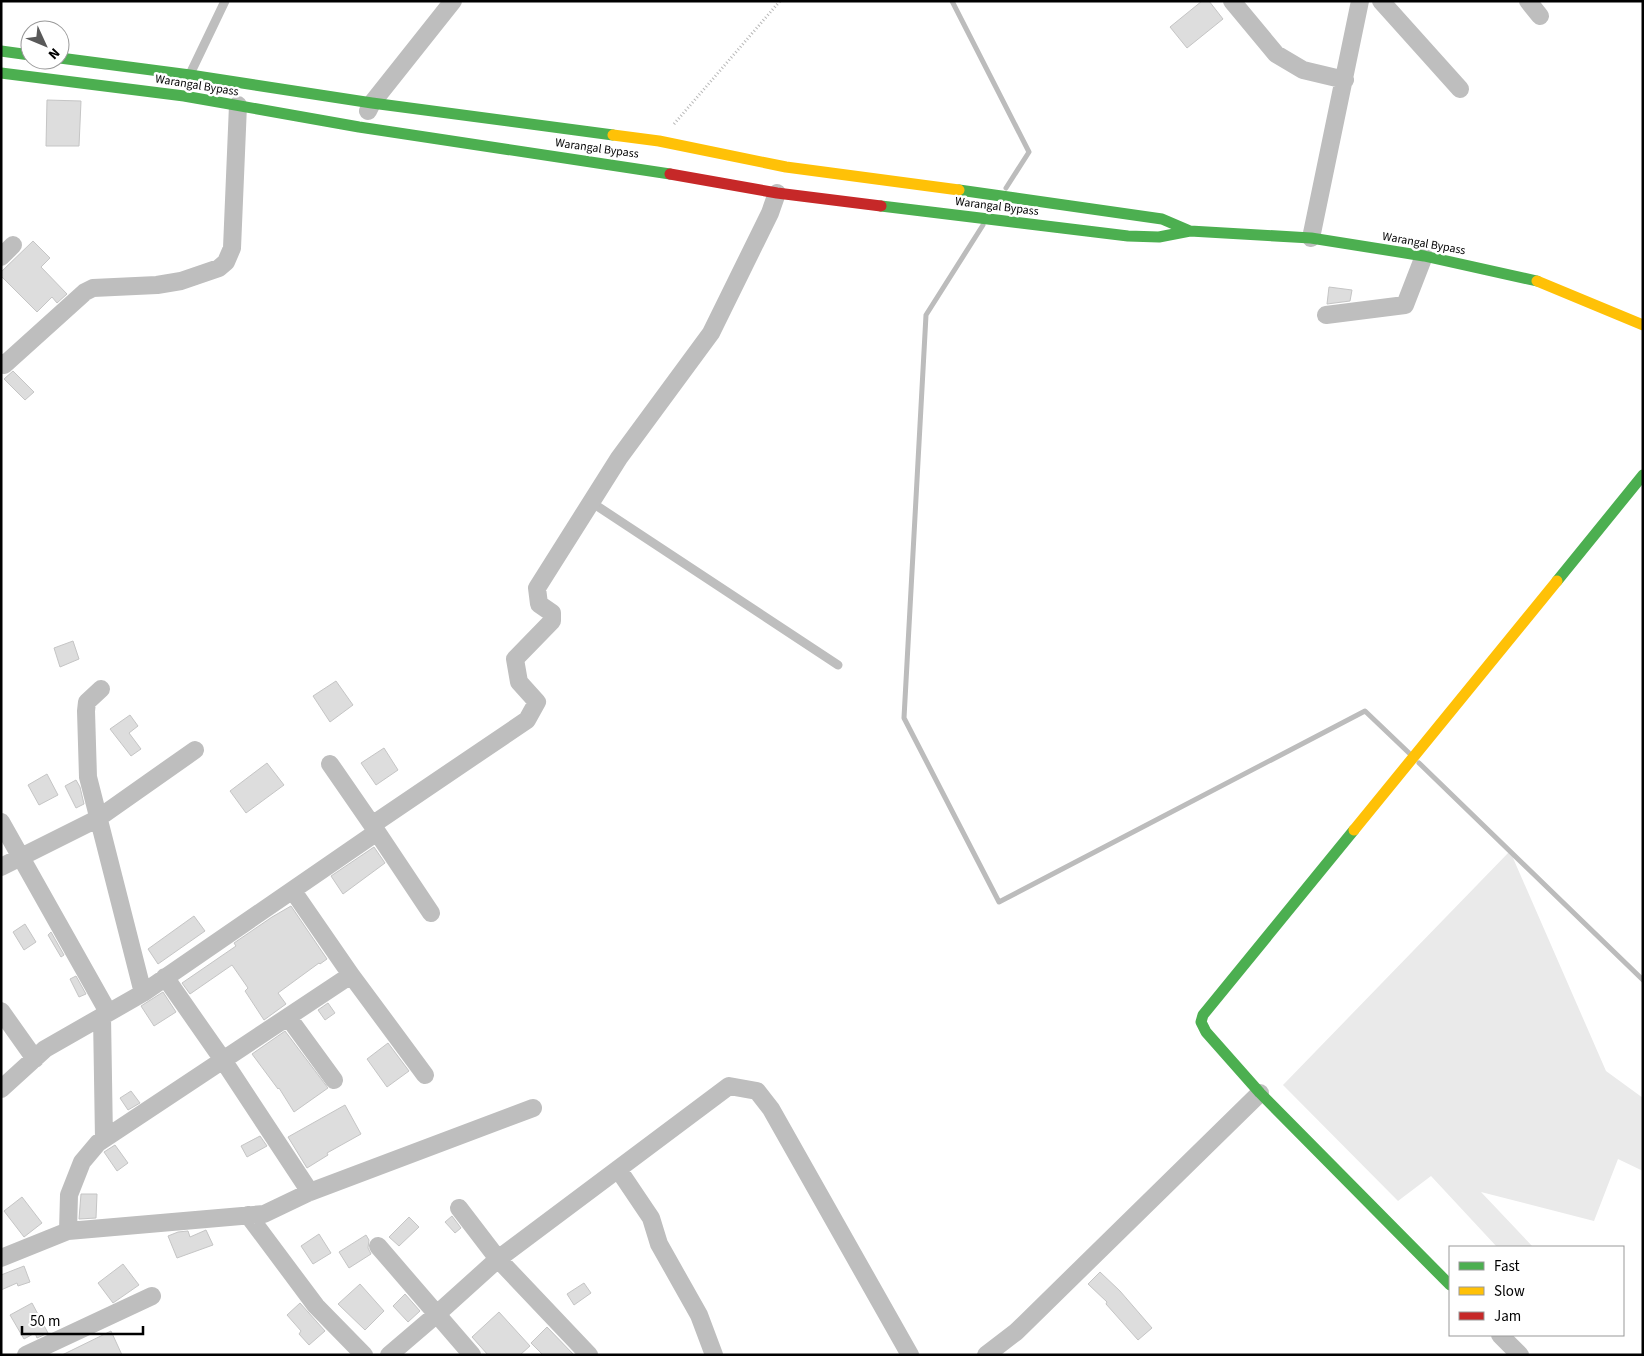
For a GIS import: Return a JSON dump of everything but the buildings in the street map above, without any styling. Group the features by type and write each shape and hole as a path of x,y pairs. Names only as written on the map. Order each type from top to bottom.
{"main road":[{"path":"1,51 20,54"},
{"name":"Warangal Bypass","path":"70,59 190,75 372,103 659,141 786,167 1162,219 1190,231"},
{"name":"Warangal Bypass","path":"1,73 184,96 359,127 642,169 777,193 1136,236 1159,237 1190,231 1311,238 1424,256 1533,279 1643,325"},
{"path":"1449,1283 1260,1092 1206,1032 1201,1022 1204,1015 1643,476"}],"street":[{"path":"359,127 372,103 452,1"},
{"path":"1232,1 1276,54 1303,70 1344,80"},
{"path":"1311,238 1360,1"},
{"path":"1381,1 1460,89"},
{"path":"1528,1 1540,16"},
{"path":"2,365 85,292 93,288 156,286 218,268 226,262 232,248 238,105"},
{"path":"1,1089 45,1050 143,993 293,891 374,828 527,720 537,702 519,682 514,659 552,621 552,613 539,604 537,588 619,458 711,333 770,213 777,193"},
{"path":"1326,315 1405,305 1424,256"},
{"path":"101,689 87,702 88,777 97,819 143,993"},
{"path":"1,866 97,819 195,750"},
{"path":"330,764 431,913"},
{"path":"1,822 22,857 105,1014 104,1139"},
{"path":"293,891 351,975 425,1075"},
{"path":"68,1231 69,1195 82,1162 98,1143 351,975"},
{"path":"165,977 223,1060 310,1192"},
{"path":"1,1011 35,1059"},
{"path":"288,1017 334,1080"},
{"path":"388,1355 498,1259 729,1086 757,1091 771,1109 910,1355"},
{"path":"986,1355 1016,1332 1260,1092"},
{"path":"1,1258 68,1231 264,1214 310,1192 533,1108"},
{"path":"618,1169 651,1218 659,1244 699,1315 714,1355"},
{"path":"459,1208 498,1259 589,1355"},
{"path":"248,1215 316,1306 364,1355"},
{"path":"378,1246 472,1355"},
{"path":"26,1355 152,1296"},
{"path":"1501,1336 1520,1355"}],"lane":[{"path":"190,75 225,1"},
{"path":"591,502 838,665"}],"path":[{"path":"659,141 780,1"}],"shaded area":[{"path":"1510,851 1606,1071 1643,1098 1643,1171 1618,1159 1594,1221 1481,1192 1532,1246 1496,1246 1431,1176 1398,1201 1283,1085"}],"waterway":[{"path":"952,1 1029,152 1006,188"},
{"path":"983,225 926,315 904,718 999,902 1365,711 1409,753"},
{"path":"1419,763 1643,980"}],"traffic: fast":[{"path":"1,51 20,54"},
{"path":"70,59 190,75 372,103 613,135"},
{"path":"1,73 184,96 359,127 670,174"},
{"path":"959,190 1162,219 1190,231"},
{"path":"881,206 1128,236 1159,237 1190,231 1311,238 1424,256 1537,281"},
{"path":"1557,581 1643,475"},
{"path":"1354,830 1203,1015 1201,1022 1206,1032 1260,1093 1449,1284"}],"traffic: slow":[{"path":"613,135 659,141 786,167 959,190"},
{"path":"1537,281 1643,325"},
{"path":"1354,830 1557,581"}],"traffic: jam":[{"path":"670,174 777,193 881,206"}]}
